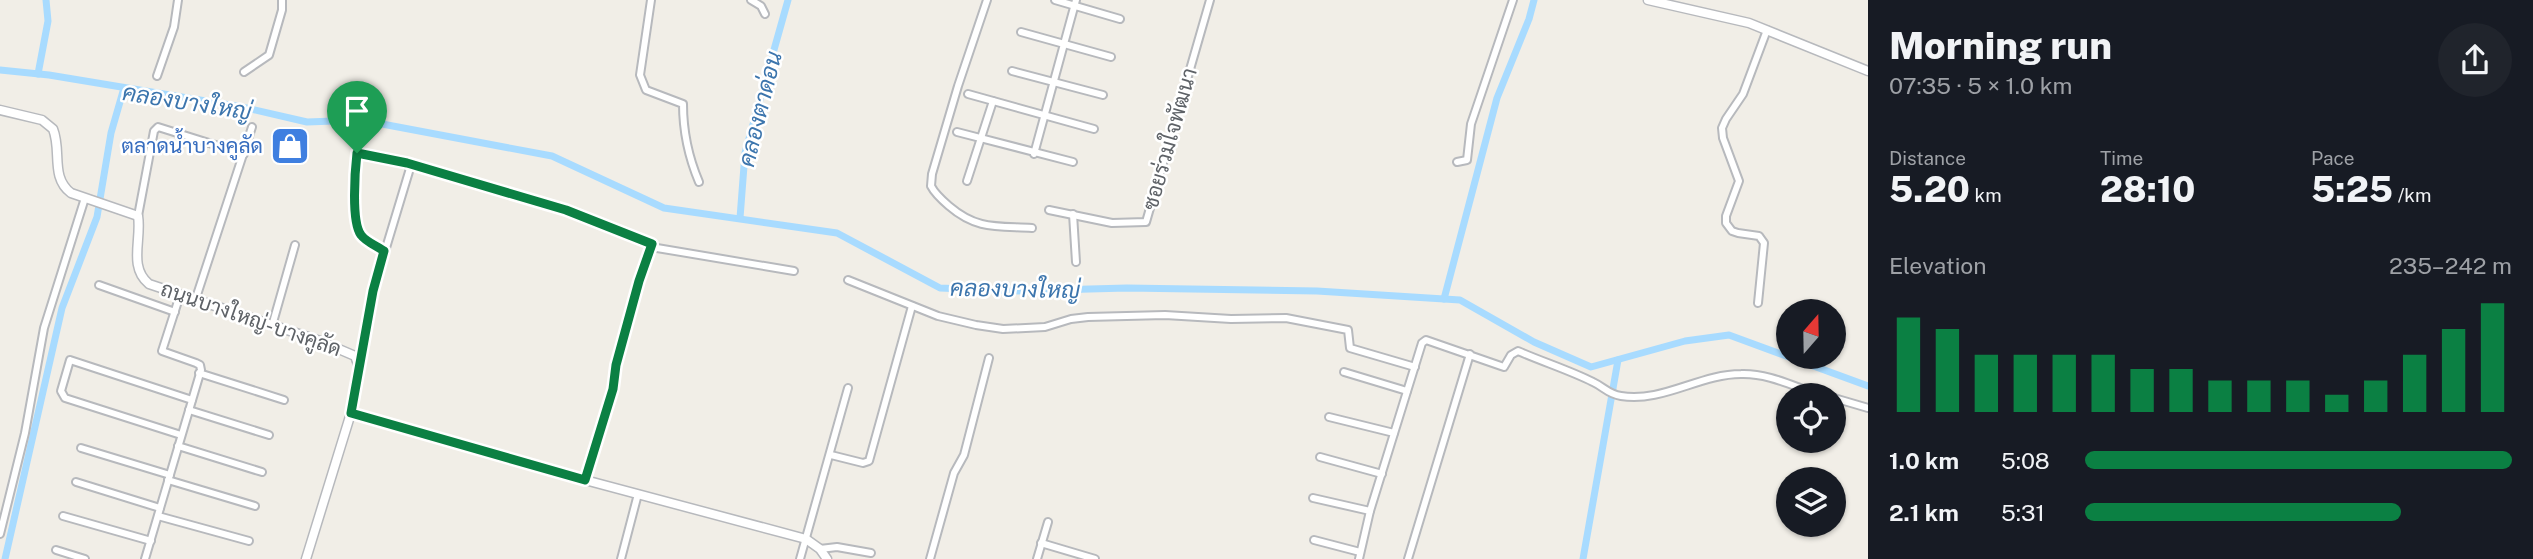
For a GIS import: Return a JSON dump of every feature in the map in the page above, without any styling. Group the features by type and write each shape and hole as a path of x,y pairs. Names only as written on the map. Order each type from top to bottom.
{"street":[{"path":"157,76 174,27 178,0"},
{"path":"244,72 269,55 282,10 282,0"},
{"path":"651,0 640,75 646,90 683,104 683,126 689,159 699,182"},
{"path":"751,0 761,6 765,14"},
{"path":"987,0 958,86 932,174 931,186 938,196 969,221 984,225 1032,228"},
{"path":"1055,0 1075,3 1120,19"},
{"name":"ซอยร่วมใจพัฒนา","path":"1049,210 1112,223 1146,222 1210,0"},
{"path":"1457,162 1467,160 1471,124 1513,0"},
{"path":"1648,0 1729,17 1868,71"},
{"path":"1034,153 1075,3"},
{"path":"1758,303 1764,243 1759,236 1732,230 1726,223 1739,181 1723,138 1722,128 1744,94 1768,30"},
{"path":"1021,32 1111,57"},
{"path":"1012,71 1103,95"},
{"path":"968,94 1094,130"},
{"path":"967,181 993,101"},
{"path":"0,110 48,124 55,134 61,184 71,193 138,216 154,131 158,127 244,154"},
{"path":"195,301 252,127"},
{"path":"957,132 1073,162"},
{"path":"358,139 354,182 359,231 366,240 384,251"},
{"path":"357,153 411,165 585,216 600,225 651,243 616,365 613,389 585,480"},
{"path":"359,361 384,251 411,165"},
{"path":"0,534 25,433 44,328 87,198"},
{"path":"1073,215 1076,262"},
{"name":"ถนนบางใหญ่-บางคูลัด","path":"138,216 137,266 139,274 149,284 351,352 359,361 351,413 306,559"},
{"path":"272,326 295,245"},
{"path":"651,247 794,271"},
{"path":"848,280 912,306 976,325 1003,329 1045,327 1071,318 1088,317 1165,315 1231,319 1286,318 1349,330 1350,348 1415,367"},
{"path":"99,285 175,312"},
{"path":"146,559 200,366 162,351 180,295"},
{"path":"831,455 863,463 869,461 912,306"},
{"path":"1314,540 1359,556 1407,391 1422,343 1426,340 1504,367 1511,355 1518,351 1594,382 1609,394 1622,397 1650,396 1725,375 1770,376 1786,383"},
{"path":"1408,559 1470,354"},
{"path":"930,559 954,473 964,454 989,358"},
{"path":"181,435 65,398 61,391 70,360 192,400"},
{"path":"1344,372 1407,391"},
{"path":"199,373 284,400"},
{"path":"800,559 848,388"},
{"path":"1846,402 1868,408"},
{"path":"189,410 269,435"},
{"path":"351,413 585,480 807,539 820,549 827,559"},
{"path":"1329,417 1394,433"},
{"path":"178,446 262,472"},
{"path":"82,448 255,506"},
{"path":"1321,457 1382,474"},
{"path":"76,482 248,541"},
{"path":"621,559 638,494"},
{"path":"1313,498 1370,512"},
{"path":"63,516 151,541"},
{"path":"1037,559 1048,522"},
{"path":"1041,543 1095,559"},
{"path":"820,549 837,547 871,553"},
{"path":"56,551 85,559"}],"waterway":[{"path":"38,74 48,21 46,0"},
{"name":"คลองตาด่อน","path":"740,218 745,153 788,0"},
{"path":"1444,299 1497,98 1534,0"},
{"name":"คลองบางใหญ่","path":"0,70 49,75 242,107 307,122 361,120 552,156 664,208 837,233 940,288 1012,291 1127,288 1317,291 1460,300 1534,342 1591,367 1685,341 1729,335 1868,386"},
{"path":"5,559 62,308 97,217 111,133 124,88"},
{"path":"1583,559 1618,360"}],"place":[{"name":"ตลาดน้ำบางคูลัด","path":"290,146"}],"route":[{"path":"357,153 466,179 589,217 600,225 652,244 639,281 616,365 613,389 585,480 351,413 373,291 384,251 361,236 359,231 354,195 357,153"}]}
